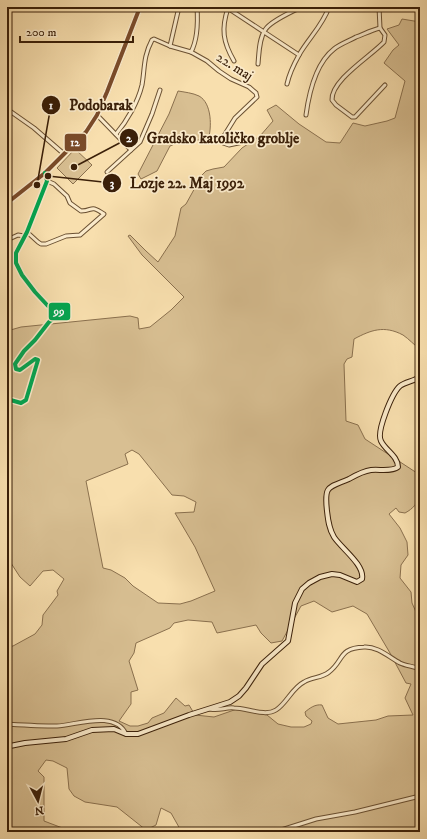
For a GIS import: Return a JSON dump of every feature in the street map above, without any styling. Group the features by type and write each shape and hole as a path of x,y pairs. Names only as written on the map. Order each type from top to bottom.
{"main road":[{"path":"7,203 45,173 86,132 97,114 107,92 140,7"},
{"path":"7,748 25,742 66,739 92,730 114,729 126,734 142,733 209,708 230,702 239,696 262,664 286,642 289,637 296,599 302,589 320,577 332,574 346,576 357,582 362,579 362,574 359,567 339,544 331,531 326,510 326,492 332,485 362,472 369,470 392,470 397,468 398,462 381,442 380,433 394,393 403,384 420,378"}],"street":[{"path":"170,46 179,7"},
{"path":"191,52 196,33 197,7"},
{"name":"22. maj","path":"234,61 227,48 223,30 228,7 299,55"},
{"path":"258,64 261,43 267,27 301,7"},
{"path":"286,84 299,55 317,30 329,7"},
{"path":"379,7 380,28 384,35 384,42 351,70 338,84 333,92 332,100 336,105 352,117 355,117 385,85"},
{"path":"306,114 314,81 322,64 334,49 380,28"},
{"name":"22. maj","path":"116,134 129,115 141,87 145,57 152,40 158,40 170,46 191,52 207,61 225,75 256,92 257,97 235,118 222,139 223,143 229,145 244,142"},
{"path":"106,172 140,142 160,90"},
{"path":"7,109 34,128 64,154"},
{"path":"97,114 131,150"},
{"path":"7,399 24,402 28,397 38,360 33,360 20,370 16,368 16,364 20,356 49,322 59,314 58,309 48,306 26,281 16,263 16,253 27,232 47,181 45,173"},
{"path":"27,232 41,244 46,244 66,236 80,235 104,214 97,209 92,208 83,212 81,211 70,203 67,196 54,184 47,181"},
{"path":"7,240 18,235 24,236"},
{"path":"209,708 221,710 234,708 271,712 277,709 303,682 329,672 335,667 346,651 357,648 370,647 401,664 420,668"},
{"path":"7,724 57,726 86,721 106,721 124,728 126,734"},
{"path":"274,832 316,819 355,812 420,796"}],"shaded area":[{"path":"402,19 420,22 420,349 403,335 396,332 384,329 372,331 354,339 352,357 347,359 344,364 346,421 358,425 365,439 420,475 419,497 415,506 405,513 399,512 396,508 389,514 400,528 407,542 408,555 401,565 400,578 411,592 412,603 420,621 420,681 417,683 420,699 420,832 185,832 180,829 171,813 161,808 156,825 146,830 117,807 85,802 74,796 69,789 67,768 53,761 46,760 38,771 44,777 44,821 73,832 7,832 7,647 13,646 35,634 42,625 43,615 58,595 57,591 64,579 53,570 43,571 30,586 20,577 7,557 7,331 21,327 130,316 138,318 139,329 150,327 184,297 142,255 128,236 130,235 158,262 175,236 181,208 186,204 202,175 206,171 224,167 242,148 260,136 273,121 267,110 276,105 299,124 326,142 340,143 353,123 365,126 395,118 405,81 384,63 393,50 399,45 387,29 399,25","holes":["132,450 139,454 172,495 184,496 196,502 194,512 175,513 195,547 215,591 180,604 158,603 133,586 125,578 111,570 103,568 86,481 128,464 125,454","314,601 332,612 353,606 367,614 406,683 411,684 405,698 413,715 388,716 376,720 338,724 328,718 322,705 317,705 305,712 306,716 312,721 311,724 304,727 291,727 278,724 267,715 237,709 214,717 195,715 189,705 185,706 176,698 164,713 152,718 148,723 138,726 130,726 119,721 131,704 131,692 138,690 129,661 134,653 136,643 170,628 174,623 188,620 212,622 217,633 256,625 261,633 271,643 282,641 301,606"]},
{"path":"178,91 191,93 203,99 209,110 210,116 208,140 191,140 170,146 157,171 141,179 138,174 169,114"},
{"path":"75,149 92,165 73,184 57,168"}],"transit line":[{"name":"12","path":"7,203 45,173 86,132 97,115 107,92 140,7"},
{"name":"99","path":"7,399 21,403 26,400 38,360 35,359 20,370 16,369 15,364 49,322 60,313 58,309 48,306 35,292 22,275 16,263 16,253 27,232 47,181 45,173"}],"place":[{"name":"Gradsko katoličko groblje","path":"74,167"},
{"name":"Lozje 22. Maj 1992","path":"48,176"},
{"name":"Podobarak","path":"37,185"}]}
